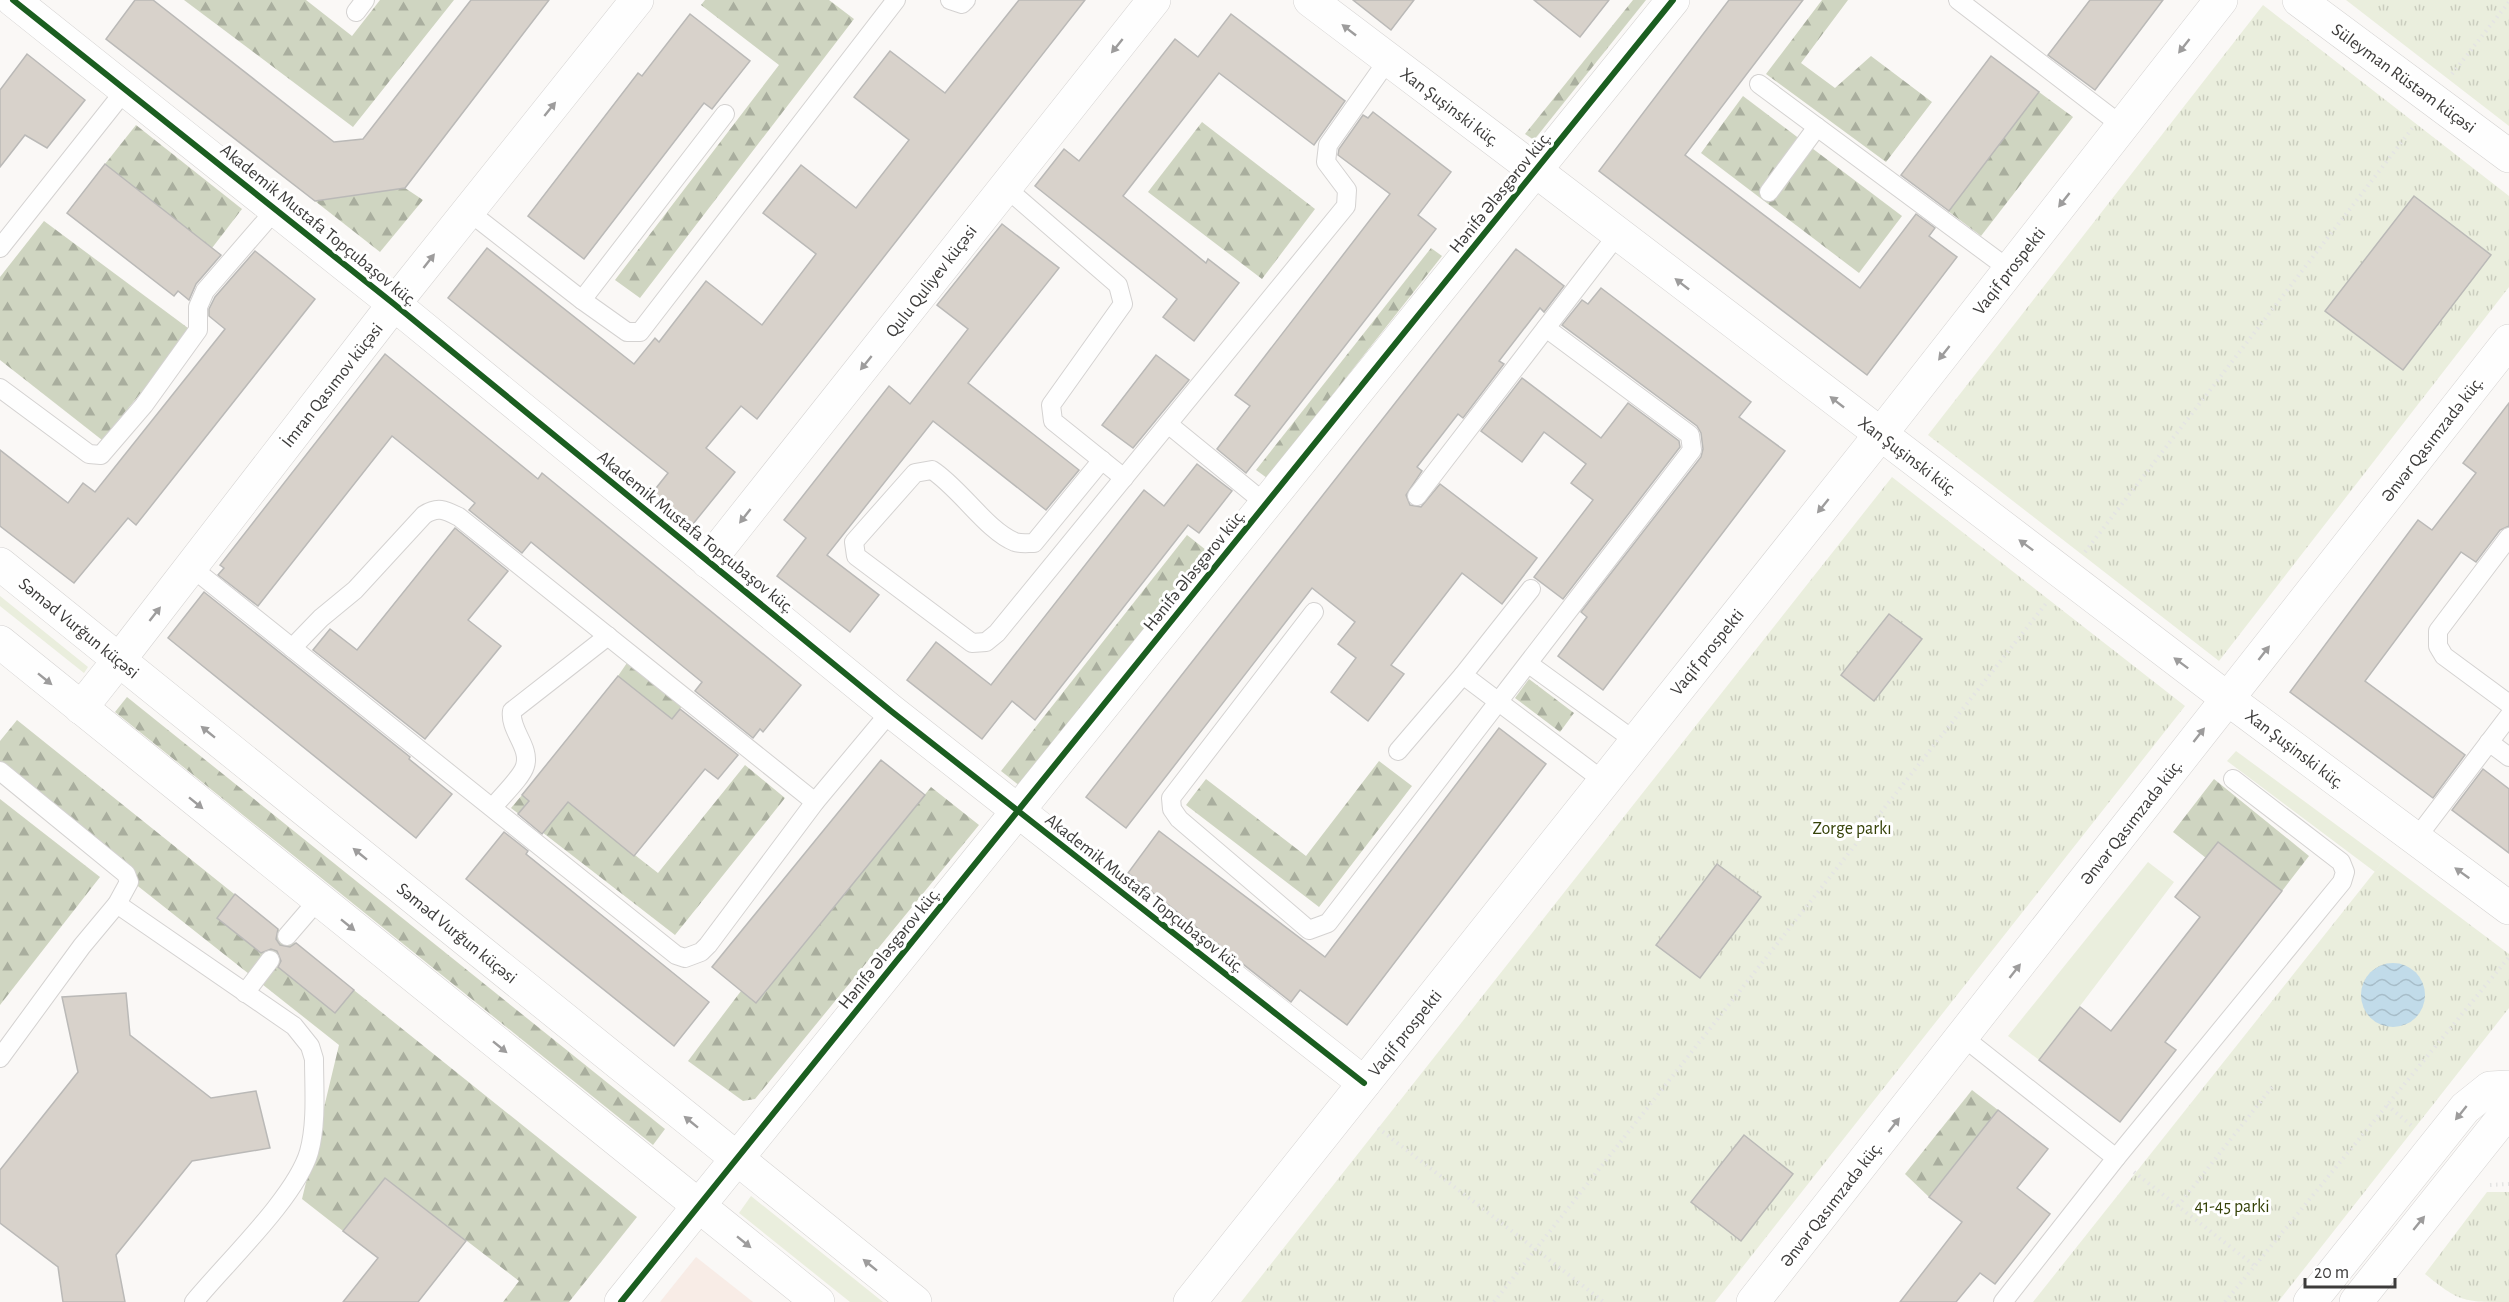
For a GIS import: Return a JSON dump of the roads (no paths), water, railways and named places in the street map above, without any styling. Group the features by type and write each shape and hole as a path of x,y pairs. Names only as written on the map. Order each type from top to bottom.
{"street":[{"name":"Akademik Mustafa Topçubaşov küç.","path":"14,0 394,304 891,711 1364,1083"},
{"name":"Qulu Quliyev küçəsi","path":"708,562 1154,0"},
{"name":"Xan Şuşinski küç.","path":"1310,0 2228,699 2509,908"},
{"name":"Hənifə Ələsgərov küç.","path":"698,1206 1019,813 1673,0"},
{"name":"Vaqif prospekti","path":"1190,1302 1880,435 2220,0"},
{"name":"Süleyman Rüstəm küçəsi","path":"2298,0 2509,156"},
{"name":"İmran Qasımov küçəsi","path":"81,708 468,211 625,4"},
{"name":"Ənvər Qasımzadə küç.","path":"1753,1302 2509,341"},
{"name":"Səməd Vurğun küçəsi","path":"0,564 915,1302"},
{"path":"0,642 818,1302"},
{"path":"2310,1302 2465,1108 2490,1088 2509,1087"},
{"path":"2356,1302 2509,1110"},
{"path":"621,1302 698,1206"}],"lane":[{"path":"468,211 627,332 640,332 896,0"},
{"path":"950,0 962,4 966,0"},
{"path":"1958,0 2121,125"},
{"path":"1102,460 1034,543 1018,543 1004,537 948,480 932,470 915,473 854,542 856,555 972,643 986,642 997,633 1346,206 1347,190 1326,162 1328,145 1388,60"},
{"path":"1759,84 2010,270"},
{"path":"0,248 126,89"},
{"path":"582,300 725,114"},
{"path":"1769,192 1817,127"},
{"path":"1005,187 1118,285 1123,304 1051,405 1053,421 1124,478"},
{"path":"0,388 90,454 101,455 144,405 198,330 198,308 206,291 276,209"},
{"path":"1417,496 1618,234"},
{"path":"1314,612 1171,798 1172,809 1179,819 1309,930 1328,922 1692,450 1690,435 1546,328"},
{"path":"1168,424 1266,504"},
{"path":"292,648 321,618 355,590 424,514 433,509 442,509 459,517 815,802"},
{"path":"2509,537 2438,631 2438,646 2444,656 2509,704"},
{"path":"192,567 676,955 685,958 702,952 708,945 815,802 891,711"},
{"path":"1398,751 1463,675 1531,589"},
{"path":"493,807 525,766 525,754 510,721 512,711 608,636"},
{"path":"1529,664 1635,741"},
{"path":"1463,675 1605,782"},
{"path":"2415,840 2509,716"},
{"path":"2489,742 2509,757"},
{"path":"0,771 126,874 129,882 117,904 82,946 0,1058"},
{"path":"2003,1302 2116,1158 2342,882 2345,872 2341,862 2233,779"},
{"path":"287,936 318,900"},
{"path":"117,904 294,1026 310,1046 314,1059 310,1150 302,1169 269,1215 194,1302"},
{"path":"245,993 270,960"},
{"path":"1963,1037 2116,1158"}],"water":[{"path":"2387,963 2399,963 2416,972 2423,983 2425,995 2423,1007 2416,1018 2399,1027 2387,1027 2375,1022 2366,1013 2361,1001 2361,989 2366,977 2375,968"}],"park label":[{"name":"Zorge parkı","path":"1852,828"},
{"name":"41-45 parki","path":"2232,1206"}]}
